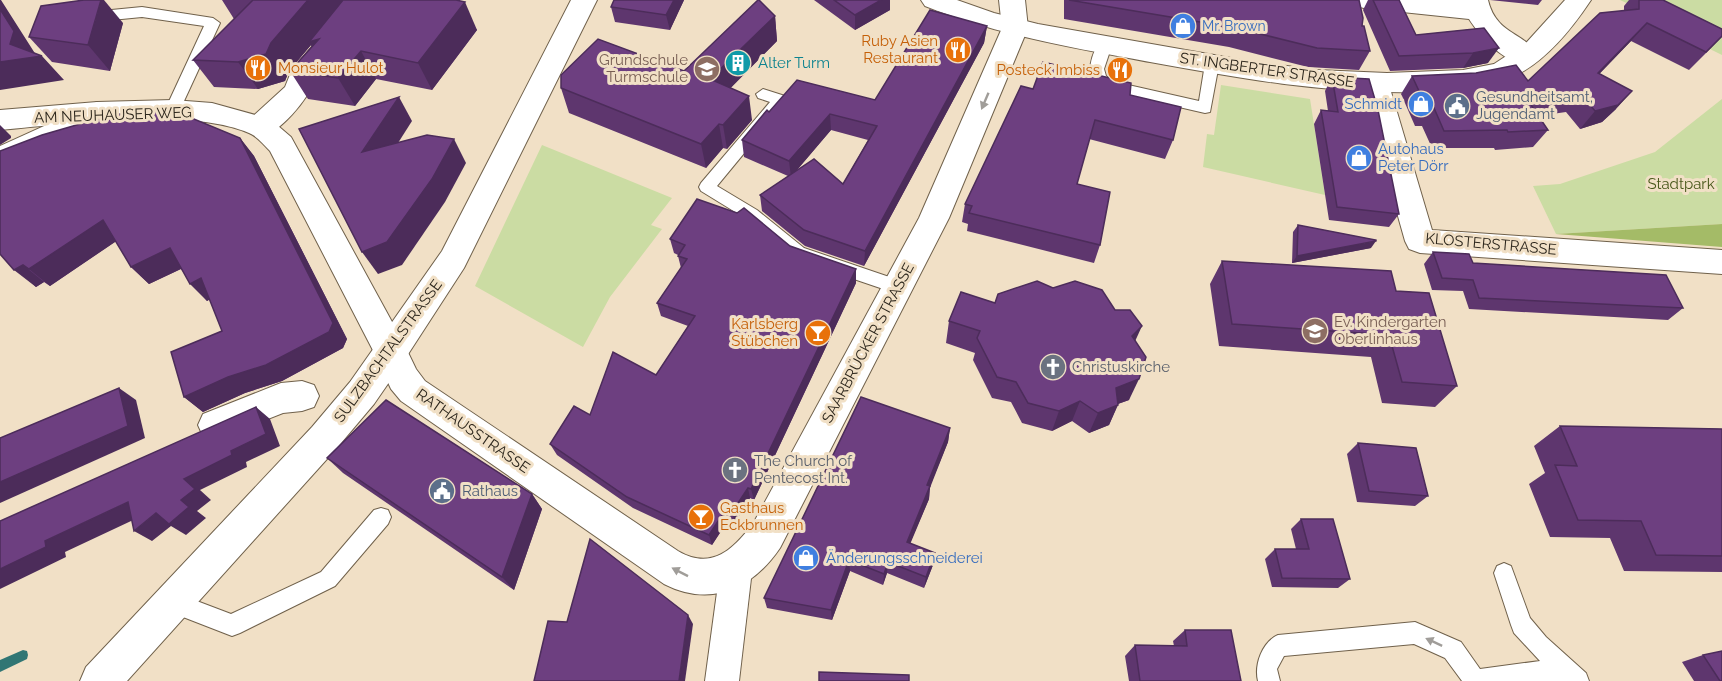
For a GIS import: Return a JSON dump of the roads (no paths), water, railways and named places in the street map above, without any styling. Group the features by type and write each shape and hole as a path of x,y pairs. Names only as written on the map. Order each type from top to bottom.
{"street":[{"path":"260,126 288,102 298,90 301,79 365,0"},
{"name":"ST. INGBERTER STRASSE","path":"934,0 976,18 1014,14 1105,45 1291,77 1375,85 1475,80 1505,70 1526,56 1563,20 1578,0"},
{"path":"1364,0 1476,6 1500,40 1526,56"},
{"name":"SULZBACHTALSTRASSE","path":"100,681 324,438 362,393 453,259 581,6"},
{"name":"SAARBRÜCKER STRASSE","path":"736,570 754,555 767,536 956,172 1014,14"},
{"name":"KLOSTERSTRASSE","path":"1375,85 1420,241 1722,262"},
{"name":"AM NEUHAUSER WEG","path":"0,120 97,112 173,110 212,113 260,126"},
{"path":"0,158 97,112"},
{"name":"RATHAUSSTRASSE","path":"260,126 281,144 403,379 413,391 665,564 688,576 719,574 736,570"},
{"path":"182,440 258,406 281,398 302,396"},
{"path":"722,681 736,570"}],"lane":[{"path":"79,18 142,12 213,23 173,110"},
{"path":"1105,45 1097,69 1099,78 1110,86 1205,108 1212,64"},
{"path":"763,94 780,100 707,187 751,214 798,253 898,287"},
{"path":"173,603 232,625 327,579 381,517"},
{"path":"1504,573 1522,625 1538,645 1570,675"},
{"path":"1269,681 1266,668 1278,646 1415,633 1453,650 1475,681 1570,675"}],"waterway":[{"path":"0,666 23,655"}],"place":[{"name":"Mr. Brown","path":"1183,26"},
{"name":"Ruby Asien Restaurant","path":"958,50"},
{"name":"Alter Turm","path":"738,63"},
{"name":"Monsieur Hulot","path":"258,68"},
{"name":"Grundschule Turmschule","path":"707,69"},
{"name":"Posteck Imbiss","path":"1120,70"},
{"name":"Schmidt","path":"1421,104"},
{"name":"Gesundheitsamt, Jugendamt","path":"1457,106"},
{"name":"Autohaus Peter Dörr","path":"1359,158"},
{"name":"Ev. Kindergarten Oberlinhaus","path":"1315,331"},
{"name":"Karlsberg Stübchen","path":"818,333"},
{"name":"Christuskirche","path":"1053,367"},
{"name":"The Church of Pentecost Int.","path":"735,470"},
{"name":"Rathaus","path":"442,491"},
{"name":"Gasthaus Eckbrunnen","path":"701,517"},
{"name":"Änderungsschneiderei","path":"806,558"}],"park label":[{"name":"Stadtpark","path":"1681,184"}]}
